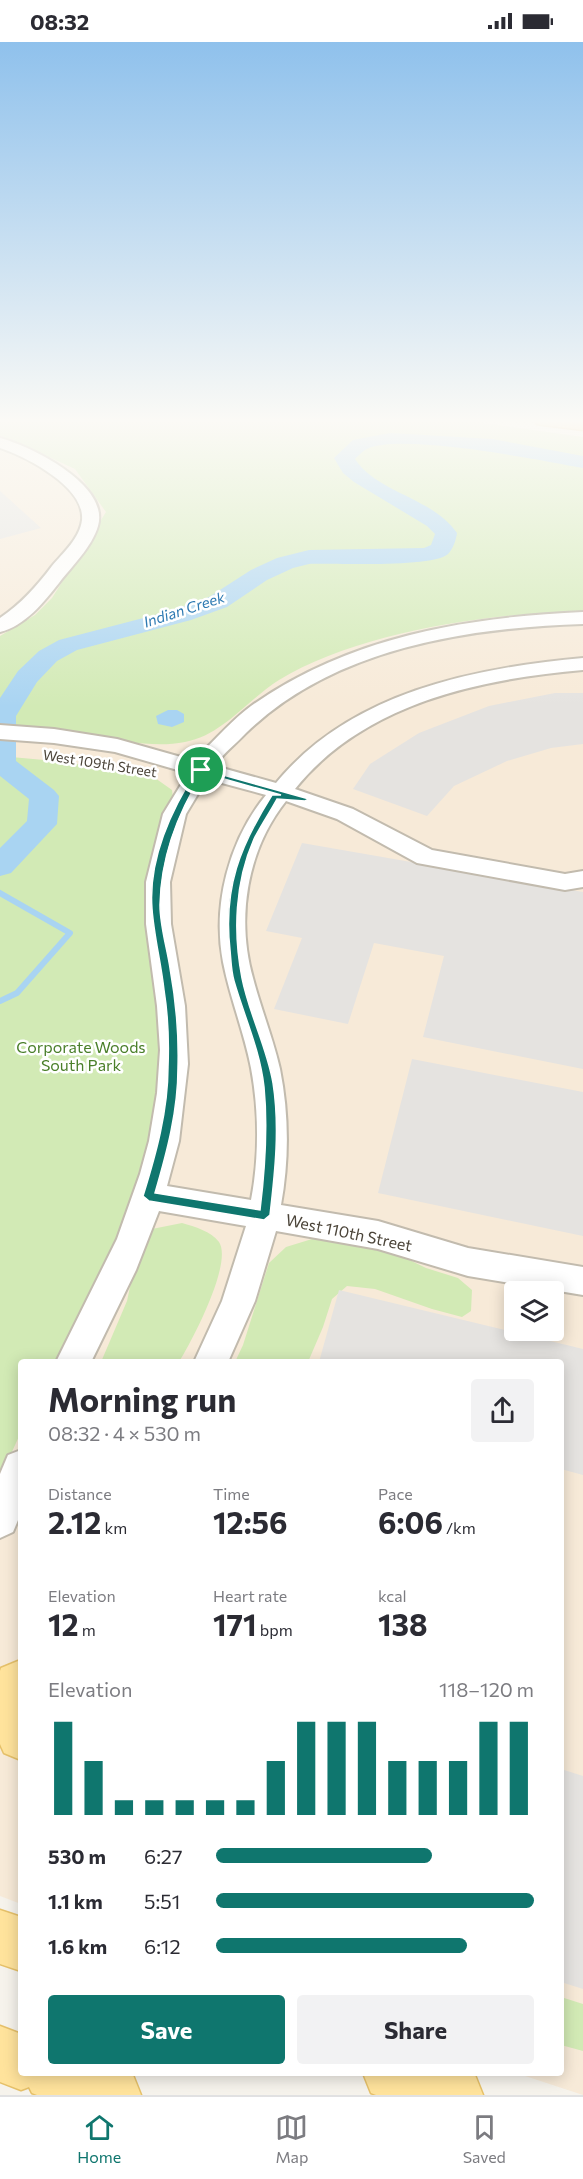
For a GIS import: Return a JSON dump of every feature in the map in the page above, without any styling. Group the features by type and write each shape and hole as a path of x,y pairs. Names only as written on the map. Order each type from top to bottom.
{"main road":[{"path":"0,1937 18,1943"},
{"path":"0,2054 18,2061"},
{"path":"60,2076 113,2095"},
{"path":"400,2076 455,2095"}],"street":[{"path":"0,626 30,606 39,596 89,530 92,516"},
{"path":"75,1359 125,1261 149,1196 162,1152 170,1107 173,1068 170,993 156,908 158,880 169,830 180,803 198,774 219,746 259,711 303,682 349,660 404,641 467,627 538,619 583,618"},
{"path":"212,1359 244,1289 264,1215 272,1156 269,1086 263,1057 238,978 232,924 234,892 241,863 255,830 278,793 300,768 331,744 377,714 433,691 491,675 583,664"},
{"name":"West 109th Street","path":"0,732 305,799 345,814 426,857 565,882 583,879"},
{"name":"West 109th Street","path":"0,750 69,748"},
{"name":"West 110th Street","path":"149,1196 378,1235 468,1262 583,1281"},
{"path":"0,1520 18,1475"},
{"path":"0,1729 18,1687"}],"shaded area":[{"path":"0,516 583,516 583,2095 525,2076 564,2076 564,1359 18,1359 18,1903 0,1896"},
{"path":"0,516 27,516 41,528 0,539"},
{"path":"555,693 583,693 583,744 551,748 507,761 454,786 427,816 353,789 370,764 419,733 489,706"},
{"path":"302,843 583,892 583,1069 423,1037 444,956 374,943 348,1024 274,1009 302,938 266,931"},
{"path":"412,1059 583,1092 583,1236 378,1193"},
{"path":"339,1290 504,1330 504,1341 550,1341 583,1349 583,1475 564,1470 564,1359 320,1359"},
{"path":"564,1770 583,1776 583,1989 564,1983"}],"green space":[{"path":"104,516 583,516 583,613 547,613 468,621 426,628 346,649 279,680 211,732 199,738 174,744 140,743 48,729 0,725 0,636 35,615 52,598"},
{"name":"Corporate Woods South Park","path":"0,756 66,762 155,778 172,790 173,798 160,826 152,854 147,895 162,1068 155,1126 138,1192 113,1258 61,1359 18,1359 18,1439 0,1478"},
{"path":"182,1223 212,1235 219,1242 222,1252 216,1284 181,1359 102,1359 127,1301 139,1245 152,1229"},
{"path":"325,1235 387,1249 426,1268 458,1278 472,1290 471,1311 462,1317 375,1289 347,1286 332,1299 309,1359 236,1359 269,1263 286,1247"},
{"path":"564,1998 583,2004 583,2051 564,2046"}],"water":[{"path":"168,710 177,710 184,714 184,722 172,727 158,724 156,716"}],"waterway":[{"name":"Indian Creek","path":"0,866 42,824 44,796 2,764 2,716 27,677 48,656 68,645 182,615 218,602 259,575 285,563 309,557 427,555 439,550 446,533 426,516"},
{"name":"Indian Creek","path":"0,893 70,933 17,993 0,1001"}],"route":[{"path":"201,770 280,790 305,799 275,797 262,815 251,838 241,863 234,892 233,950 238,978 263,1057 269,1086 272,1156 264,1215 149,1196 162,1152 170,1107 173,1068 170,993 156,908 158,880 169,830 180,803 201,770"}]}
